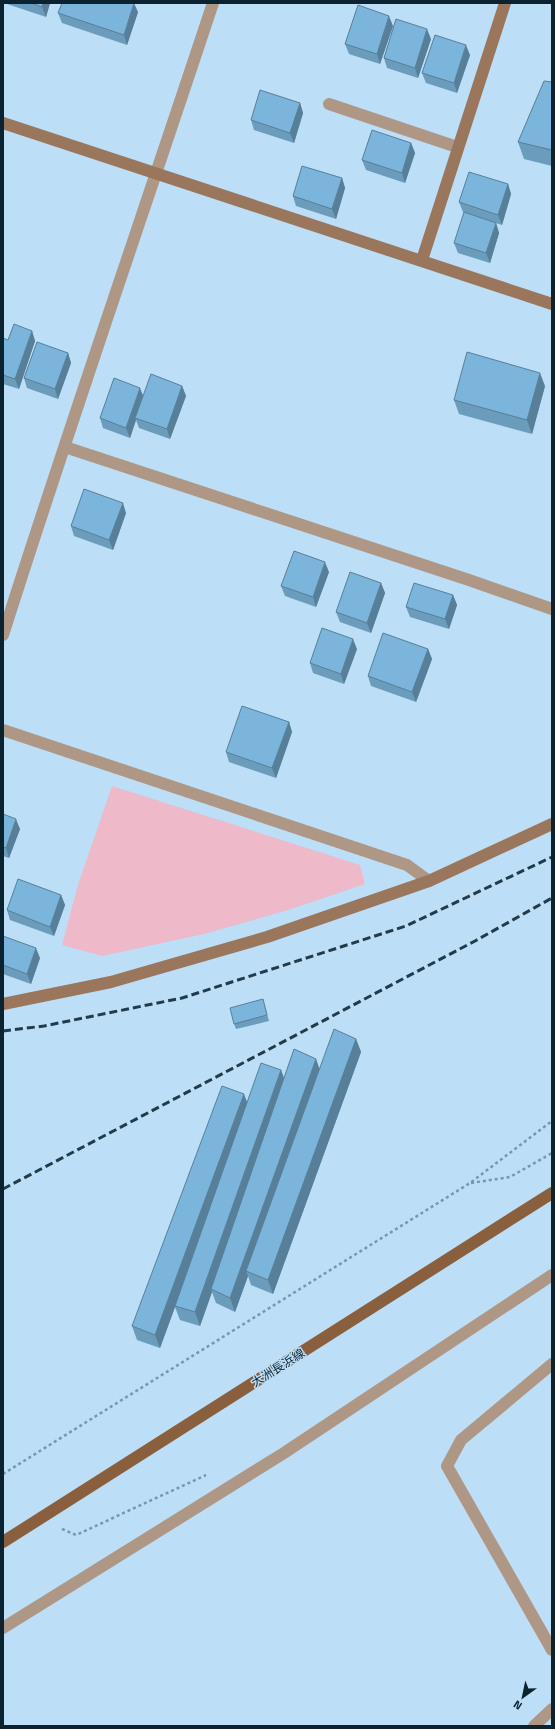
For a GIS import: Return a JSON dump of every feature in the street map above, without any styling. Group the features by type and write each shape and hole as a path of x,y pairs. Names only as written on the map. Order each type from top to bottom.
{"main road":[{"name":"大洲長浜線","path":"3,1542 552,1194"}],"street":[{"path":"3,635 97,346 213,3"},
{"path":"422,260 505,3"},
{"path":"329,104 457,148"},
{"path":"3,123 157,172 552,304"},
{"path":"65,447 552,609"},
{"path":"3,730 399,862 406,865 429,881"},
{"path":"3,1004 111,982 267,937 429,881 552,824"},
{"path":"3,1628 284,1453 552,1275"},
{"path":"552,1364 461,1440 447,1466 552,1650"},
{"path":"534,1726 552,1709"}],"path":[{"path":"3,1474 470,1183 552,1121"},
{"path":"470,1183 510,1177 552,1153"},
{"path":"40,1519 76,1535 206,1475"}],"shaded area":[{"path":"112,786 360,865 365,884 288,910 204,934 102,956 62,945 78,885"}],"building":[{"path":"31,3 43,3 42,7"},
{"path":"62,3 134,3 124,35 58,13"},
{"path":"358,5 389,16 377,54 345,44"},
{"path":"396,19 427,29 415,68 384,58"},
{"path":"435,35 466,45 454,83 422,73"},
{"path":"544,81 552,82 552,150 518,142"},
{"path":"260,90 300,103 290,133 251,120"},
{"path":"372,130 411,143 402,173 362,160"},
{"path":"302,166 342,178 332,209 293,196"},
{"path":"469,172 508,184 498,215 459,202"},
{"path":"464,212 496,223 486,253 454,243"},
{"path":"14,324 32,331 15,379 3,375 3,338 8,340"},
{"path":"37,342 68,353 55,389 24,378"},
{"path":"467,352 540,373 527,420 454,400"},
{"path":"151,374 182,386 167,429 135,418"},
{"path":"114,378 140,388 126,428 100,418"},
{"path":"84,489 123,503 109,540 71,526"},
{"path":"294,551 325,562 313,597 281,586"},
{"path":"350,572 381,583 367,623 336,612"},
{"path":"414,583 453,595 445,619 406,607"},
{"path":"322,628 353,639 341,674 310,663"},
{"path":"383,633 428,649 412,692 368,676"},
{"path":"242,706 289,722 272,768 226,752"},
{"path":"3,814 16,819 6,848 3,847"},
{"path":"18,879 61,895 50,927 7,910"},
{"path":"3,936 36,948 27,974 3,965"},
{"path":"263,999 267,1015 234,1024 230,1008"},
{"path":"334,1029 356,1039 268,1280 246,1271"},
{"path":"294,1049 316,1059 230,1298 211,1289"},
{"path":"261,1063 281,1070 195,1312 175,1306"},
{"path":"222,1086 244,1094 155,1335 132,1326"}],"railway":[{"path":"3,1031 44,1026 182,998 406,926 552,857"},
{"path":"3,1189 475,941 552,898"}]}
